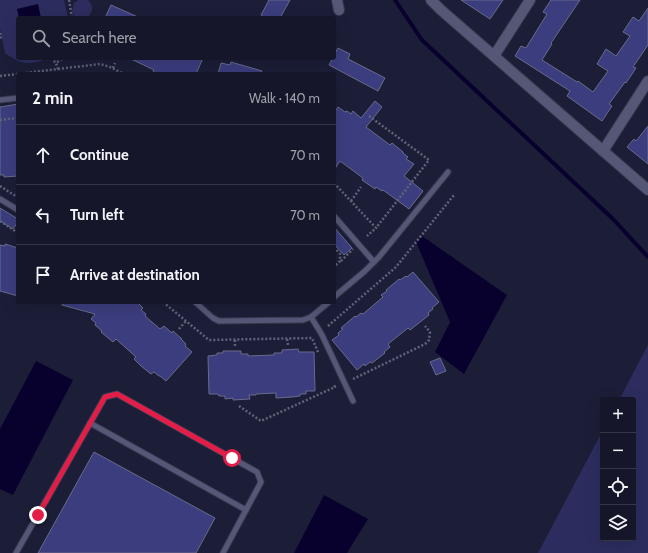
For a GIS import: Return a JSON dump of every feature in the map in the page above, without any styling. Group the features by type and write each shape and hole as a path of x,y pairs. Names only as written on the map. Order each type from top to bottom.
{"street":[{"path":"431,0 648,190"},
{"path":"494,56 530,0"},
{"path":"603,151 648,81"}],"lane":[{"path":"0,100 16,98"},
{"path":"336,295 374,262 448,172"},
{"path":"0,199 16,209"},
{"path":"336,218 374,262"},
{"path":"196,304 212,318 219,321 304,320 311,317 327,304"},
{"path":"311,317 322,335 353,401"},
{"path":"16,553 105,397 117,394 257,472 261,482 223,553"},
{"path":"90,423 246,510"}],"path":[{"path":"69,0 72,16"},
{"path":"0,33 0,38"},
{"path":"53,60 58,69"},
{"path":"56,63 60,60"},
{"path":"112,68 115,63"},
{"path":"34,72 100,64 120,72"},
{"path":"0,76 16,74"},
{"path":"367,236 376,228 429,160 369,116"},
{"path":"0,120 16,118"},
{"path":"336,185 376,228"},
{"path":"0,186 16,195"},
{"path":"351,201 361,187"},
{"path":"328,326 396,267 454,195"},
{"path":"0,222 16,232"},
{"path":"336,249 340,254 340,261"},
{"path":"336,265 353,249"},
{"path":"165,304 209,340 312,338 318,352"},
{"path":"179,329 186,321"},
{"path":"353,379 425,344 429,340 430,332 425,326"},
{"path":"287,339 288,345"},
{"path":"235,340 235,346"},
{"path":"239,406 262,421 335,387 332,380"}],"shaded area":[{"path":"0,0 64,0 68,16 16,16 16,60 5,53 0,28"},
{"path":"78,0 88,0 92,5 89,16 74,16 72,10 74,3"},
{"path":"38,4 41,16 19,16 17,9"},
{"path":"17,60 44,60 31,63"},
{"path":"422,236 507,295 464,374 435,352 450,322 416,242"},
{"path":"648,345 648,553 538,553 600,436 600,541 636,541 636,397 621,397"},
{"path":"36,361 73,380 13,495 0,489 0,429"},
{"path":"324,495 368,519 347,553 294,553"}],"building":[{"path":"269,0 290,0 281,16 261,15"},
{"path":"461,0 503,0 490,19"},
{"path":"551,0 580,0 551,43 552,44 542,60 577,82 578,81 593,92 608,71 597,64 606,49 616,56 630,36 623,32 633,17 639,21 648,8 648,45 633,67 636,68 609,104 612,106 602,121 567,96 570,91 515,56 521,46 526,48 547,14 543,12"},
{"path":"111,5 136,16 106,16"},
{"path":"338,48 350,54 348,59 385,78 378,91 329,65 332,60 336,60 336,52"},
{"path":"133,60 202,60 197,72 153,72 154,70"},
{"path":"231,62 262,71 219,72 221,63 230,65"},
{"path":"375,101 382,107 366,127 390,145 392,143 408,157 406,159 414,164 404,176 423,191 409,209 383,190 382,191 376,187 375,189 362,180 363,178 340,161 336,167 336,110 338,107 351,114 353,111 361,118"},
{"path":"16,104 16,176 4,177 4,175 0,175 0,107"},
{"path":"648,126 648,164 627,147 634,139 636,141"},
{"path":"0,208 16,218 16,225 13,229 0,221"},
{"path":"336,229 352,248 344,255 336,246"},
{"path":"5,244 16,247 16,295 0,291 0,245 5,246"},
{"path":"413,272 439,302 428,313 429,315 410,330 408,328 388,344 390,347 384,352 385,353 372,363 370,362 365,366 364,364 357,370 332,340 339,335 338,333 343,329 341,328 355,316 356,317 361,313 363,314 383,297 381,295 399,279 400,280 406,276 407,277"},
{"path":"139,304 143,308 141,310 146,314 145,316 160,329 164,326 172,333 173,331 182,339 186,344 185,346 192,352 166,381 154,372 151,374 141,366 134,359 136,357 116,339 113,342 101,332 102,331 95,325 96,323 91,319 95,314 62,305"},
{"path":"298,349 299,352 314,352 315,391 306,391 306,394 300,394 300,396 276,398 276,393 256,394 249,395 250,399 233,400 233,398 225,399 225,396 219,396 218,394 209,394 208,356 223,353 223,351 241,351 241,354 248,354 248,356 274,355 274,353 282,353 282,350"},
{"path":"440,358 446,371 436,375 430,362"},
{"path":"94,452 215,518 196,553 38,553"}],"waterway":[{"path":"395,0 422,40 613,219 648,257"}],"route":[{"path":"38,515 105,397 117,394 232,458"}]}
